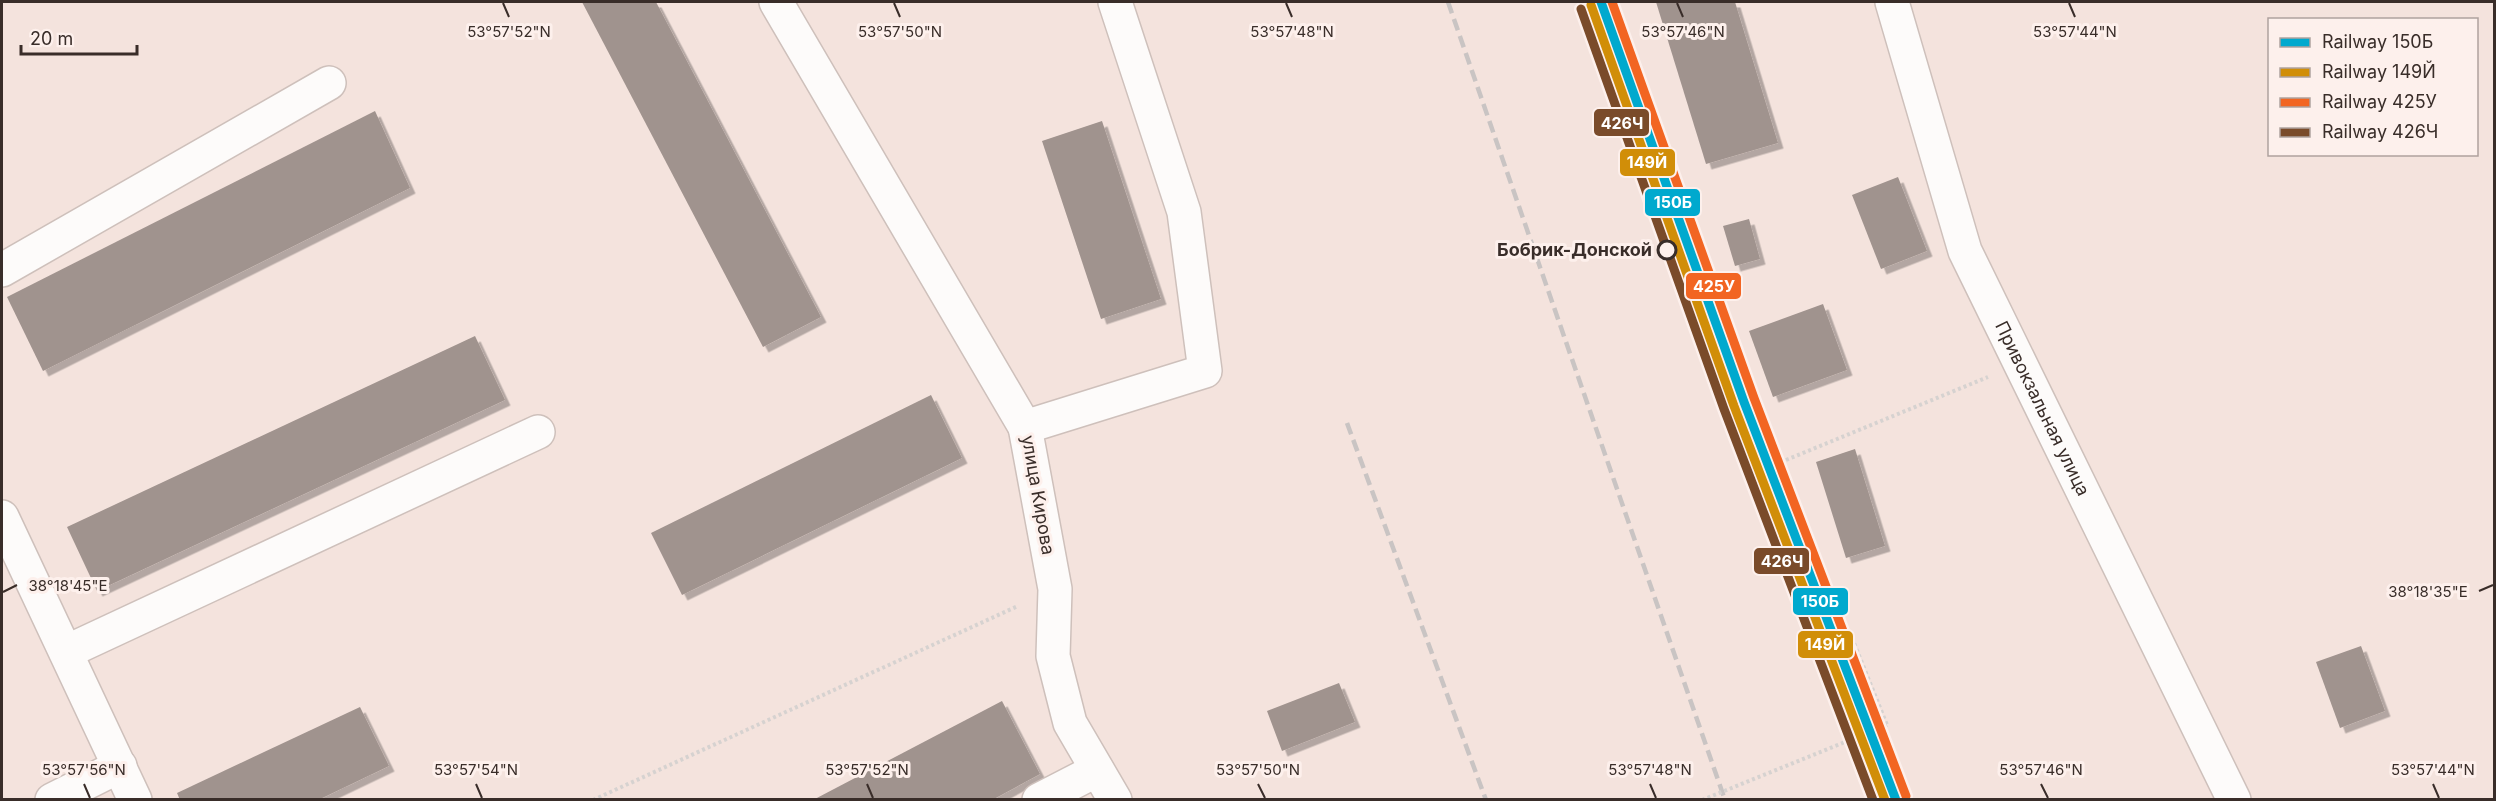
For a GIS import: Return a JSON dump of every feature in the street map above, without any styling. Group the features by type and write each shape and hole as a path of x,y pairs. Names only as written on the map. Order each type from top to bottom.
{"street":[{"path":"776,2 1025,427"},
{"name":"улица Кирова","path":"1115,2 1184,212 1205,371 1025,427 1055,589 1053,656 1070,723 1115,800"},
{"name":"Привокзальная улица","path":"1892,2 1965,251 2234,800"},
{"path":"2,270 329,83"},
{"path":"66,652 538,432"},
{"path":"2,517 135,800"},
{"path":"52,800 120,766"},
{"path":"1039,800 1097,770"}],"path":[{"path":"1786,460 2021,364"},
{"path":"593,800 1055,589"},
{"path":"1702,800 1887,725 1852,638"}],"building":[{"path":"582,2 656,2 821,317 763,347"},
{"path":"1656,2 1735,2 1778,143 1706,164"},
{"path":"375,111 410,188 43,371 7,297"},
{"path":"1102,121 1161,299 1101,319 1042,141"},
{"path":"1898,177 1927,251 1881,269 1852,195"},
{"path":"1749,219 1760,259 1735,266 1723,226"},
{"path":"1823,304 1847,370 1773,397 1749,331"},
{"path":"475,336 505,400 97,591 67,527"},
{"path":"931,395 962,458 682,595 651,533"},
{"path":"1855,449 1885,546 1846,558 1816,462"},
{"path":"2361,646 2385,711 2340,728 2316,662"},
{"path":"1339,683 1355,722 1282,751 1267,711"},
{"path":"1002,701 1040,774 992,800 813,800"},
{"path":"360,707 389,766 318,800 180,800 177,793"}],"railway":[{"path":"1448,2 1725,800"},
{"path":"1347,423 1486,800"}],"rail line":[{"name":"150Б","path":"1601,2 1744,402 1896,800"},
{"name":"425У","path":"1612,2 1754,398 1906,796"},
{"name":"149Й","path":"1591,5 1734,406 1885,800"},
{"name":"426Ч","path":"1581,9 1724,409 1873,800"}],"place":[{"name":"Бобрик-Донской","path":"1667,250"}]}
